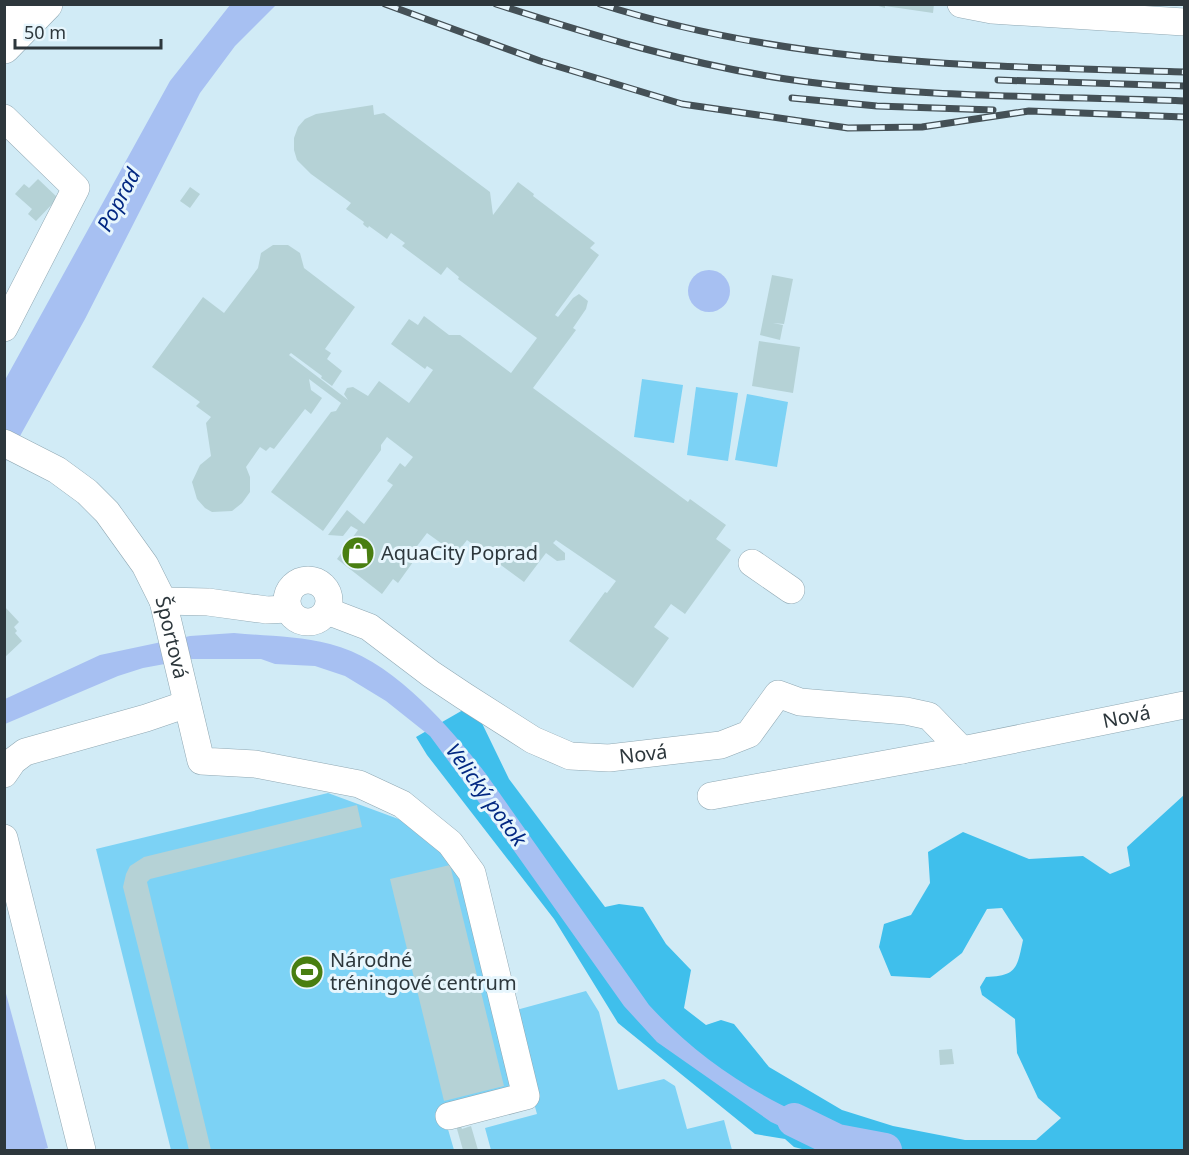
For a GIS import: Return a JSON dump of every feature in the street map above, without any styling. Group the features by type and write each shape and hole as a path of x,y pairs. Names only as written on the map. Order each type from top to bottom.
{"main road":[{"path":"4,13 14,4"},
{"path":"4,47 46,4"}],"street":[{"path":"961,4 992,10 1185,22"},
{"path":"4,118 76,188 9,315"},
{"name":"Športová","path":"4,443 73,481 107,512 145,565 166,614 187,704 25,752 4,774"},
{"path":"752,563 790,590"},
{"name":"Nová","path":"166,614 208,602 267,610 288,609 286,601 291,588 303,581 317,582 327,591 329,597 327,610 369,627 464,696 533,740 570,756 609,758 721,745 749,734 778,694 800,702 906,711 929,716 962,750"},
{"path":"187,704 201,760 255,764 359,784 402,804 450,843 472,873 526,1096 448,1116"},
{"name":"Nová","path":"711,796 962,750 1185,705"},
{"path":"4,838 82,1150"}],"shaded area":[{"path":"642,379 683,385 674,443 634,437"},
{"path":"696,387 738,393 728,461 687,455"},
{"path":"747,394 788,402 777,467 735,460"},
{"path":"463,710 478,715 509,779 605,907 619,904 643,907 666,944 691,970 684,1008 706,1025 721,1020 734,1024 769,1067 842,1110 893,1126 965,1140 1036,1140 1061,1118 1038,1098 1017,1053 1015,1019 982,995 980,987 986,977 1004,975 1014,969 1021,950 1023,940 1002,908 987,909 962,953 930,978 891,976 879,947 884,924 911,915 930,883 928,852 963,832 1029,859 1083,856 1110,874 1130,866 1127,847 1184,795 1184,1150 806,1150 794,1147 785,1139 755,1134 618,1023 554,919 427,755 416,737"},
{"name":"Národné tréningové centrum","path":"328,793 431,831 458,856 518,1089 443,1112 454,1150 171,1150 96,849"},
{"path":"586,991 599,1012 618,1090 664,1079 675,1086 687,1129 724,1120 732,1150 491,1150 485,1128 537,1114 509,1012"}],"water":[{"name":"Poprad","path":"230,5 276,5 235,46 200,93 85,319 5,463 5,380 170,81"},
{"path":"709,270 724,276 730,291 724,306 709,312 694,306 688,291 694,276"},
{"path":"234,633 294,638 330,644 353,652 397,679 437,716 486,774 649,1005 690,1044 737,1079 787,1108 840,1129 834,1145 795,1133 771,1122 657,1042 624,1006 430,736 386,701 345,676 315,666 275,664 261,659 192,659 143,668 118,676 5,724 5,699 100,655 190,636"},
{"path":"5,990 48,1148 40,1150 5,1150"}],"building":[{"path":"872,4 934,4 933,13 885,6 885,8"},
{"path":"373,105 374,115 384,113 490,192 493,215 518,182 595,243 590,248 599,255 555,315 558,317 579,294 588,301 586,309 573,328 576,330 533,388 688,502 690,499 726,525 716,539 731,550 685,614 671,604 654,627 669,638 633,688 569,641 605,592 607,593 616,581 556,540 553,543 565,553 565,560 557,561 546,553 524,582 467,540 456,554 427,533 408,558 413,562 398,583 393,579 382,594 337,559 358,530 351,526 343,536 328,535 347,510 364,524 393,485 387,481 400,463 405,467 413,457 387,437 381,445 381,450 323,531 271,492 331,412 336,411 341,403 309,379 311,390 322,398 311,414 305,409 274,449 270,447 266,451 260,447 246,467 250,477 250,492 242,503 232,511 212,512 197,499 192,482 200,465 211,456 206,423 211,417 196,406 200,402 152,367 203,297 224,313 258,268 261,253 273,245 288,245 300,253 304,268 355,307 325,349 331,353 327,359 342,371 332,386 291,353 289,355 348,400 344,394 347,388 353,387 368,396 379,381 409,403 433,370 427,366 425,369 391,344 409,319 418,325 424,316 449,335 460,335 511,373 537,338 458,279 459,277 447,267 441,275 402,246 405,243 391,233 387,239 369,226 368,228 365,226 364,222 346,209 351,203 311,174 297,160 294,138 298,127 305,119 316,114"},
{"path":"38,179 58,198 36,221 28,214 32,209 15,194 24,184 29,188"},
{"path":"190,187 200,194 190,208 180,201"},
{"path":"772,275 793,279 784,324 773,323 783,325 780,340 760,335"},
{"path":"759,341 800,347 793,393 752,386"},
{"path":"4,606 19,622 14,627 17,631 15,633 22,641 4,658"},
{"path":"357,805 362,827 150,879 147,882 211,1150 189,1150 123,887 126,874 130,866 144,857"},
{"path":"450,865 504,1086 444,1101 390,879"},
{"path":"952,1049 954,1064 940,1065 939,1050"},
{"path":"459,1121 462,1129 471,1126 478,1150 463,1150 455,1122"}],"waterway":[{"name":"Velický potok","path":"794,1120 837,1141 885,1150"}],"railway":[{"path":"385,4 540,61 682,104 848,128 922,127 1029,111 1184,117"},
{"path":"496,4 640,48 749,73 786,79 935,93 1184,101"},
{"path":"600,4 673,24 745,40 817,51 962,64 1184,72"},
{"path":"998,80 1184,86"},
{"path":"792,98 877,106 993,110"}],"place":[{"name":"AquaCity Poprad","path":"358,553"},
{"name":"Národné tréningové centrum","path":"307,972"}]}
